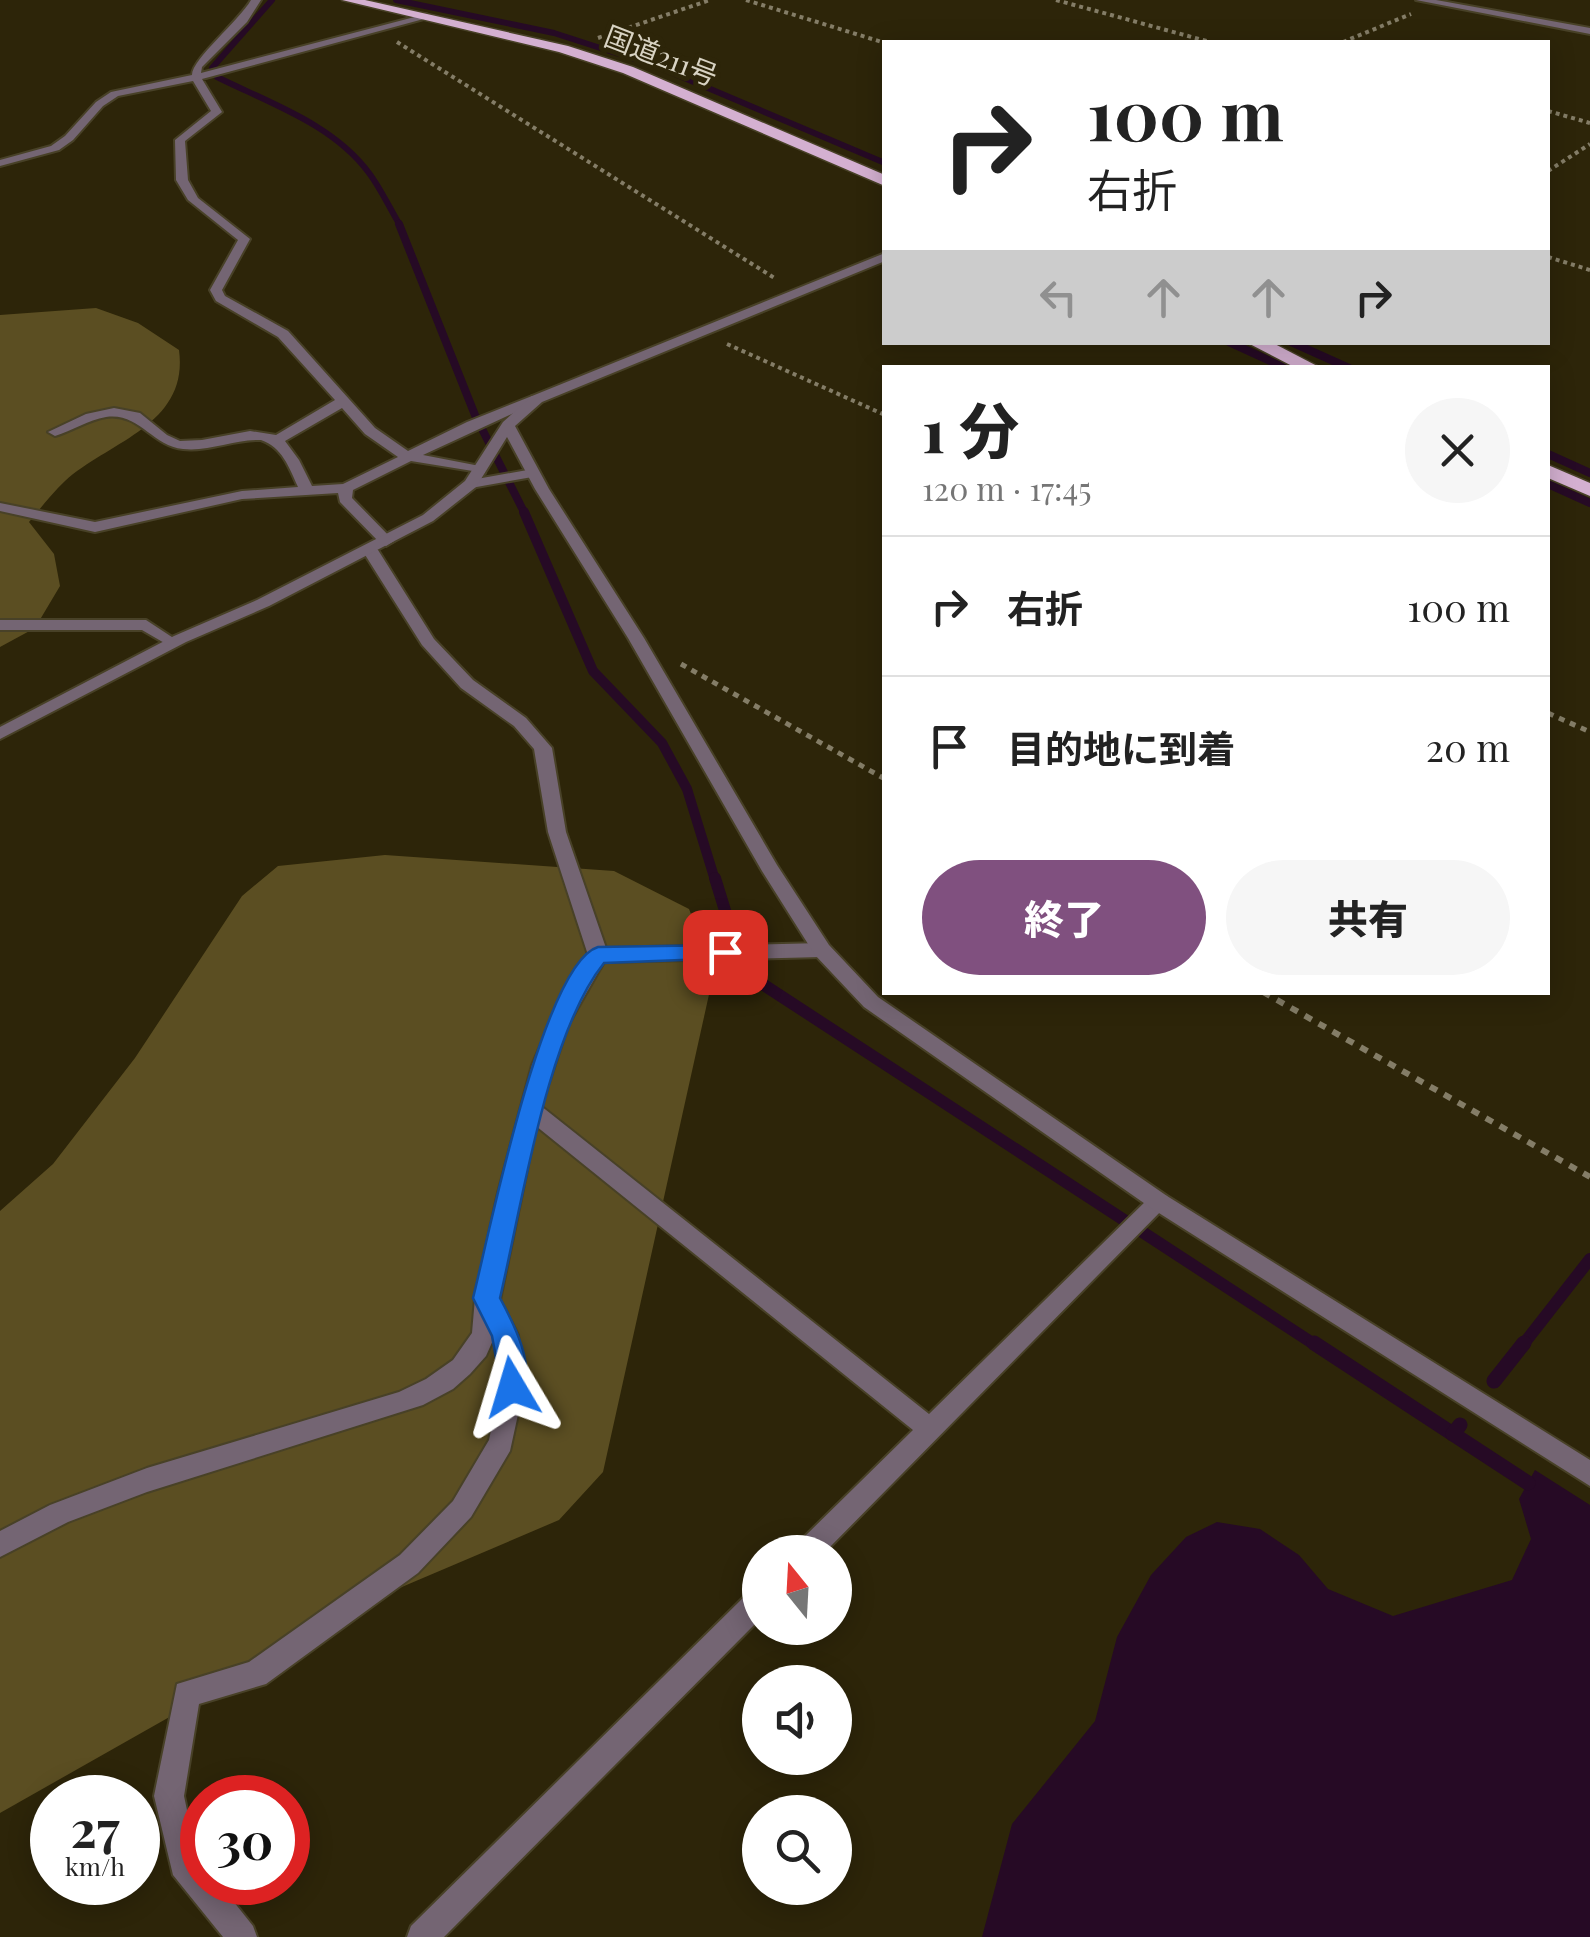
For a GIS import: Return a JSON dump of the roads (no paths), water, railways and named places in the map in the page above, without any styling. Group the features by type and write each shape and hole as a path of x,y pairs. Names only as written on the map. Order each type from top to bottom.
{"highway":[{"name":"国道211号","path":"348,0 563,49 680,90 882,180"},
{"path":"1262,345 1305,365"},
{"path":"1550,472 1590,490"}],"street":[{"path":"256,0 244,20 197,66 216,112 180,140 182,180 194,200 244,239 216,290 220,298 283,334 370,431 406,456 480,471 496,480 526,474"},
{"path":"1421,0 1590,31"},
{"path":"0,163 37,155 63,143 103,99 222,72 426,16"},
{"path":"0,734 172,643 428,518 480,471 499,426 537,400 882,258"},
{"path":"276,440 343,401"},
{"path":"55,432 118,411 137,414 166,442 185,447 264,436 276,440 306,488"},
{"path":"0,507 95,528 242,495 346,488 472,425 499,426"},
{"path":"499,426 526,474 636,638 822,950 871,1002 1152,1210 1590,1474"},
{"path":"346,488 345,499 378,545 428,642 467,684 520,722 543,748 557,832 598,955"},
{"path":"0,625 146,625 172,643"},
{"path":"0,1544 58,1513 147,1480 432,1390 458,1372 480,1345 487,1298 531,1110 575,983 598,955 822,950"},
{"path":"531,1110 930,1430"},
{"path":"825,1535 1152,1210"},
{"path":"242,1937 184,1864 169,1796 187,1694 256,1674 408,1564 462,1509 501,1443 512,1387 506,1335 487,1298"},
{"path":"422,1937 742,1618"}],"waterway":[{"path":"272,0 212,68 217,77 299,116 337,141 369,173 401,227"},
{"path":"396,0 554,33 656,66 882,162"},
{"path":"399,224 475,415 524,512"},
{"path":"1235,345 1279,365"},
{"path":"1298,345 1342,365"},
{"path":"1550,455 1590,473"},
{"path":"1550,485 1590,503"},
{"path":"524,512 593,671 662,743 687,789 715,880"},
{"path":"715,878 744,972 1317,1346"},
{"path":"1522,1346 1590,1259"},
{"path":"1314,1343 1453,1434"},
{"path":"1494,1381 1524,1343"},
{"path":"1453,1434 1460,1425"},
{"path":"1453,1434 1528,1483"}]}
